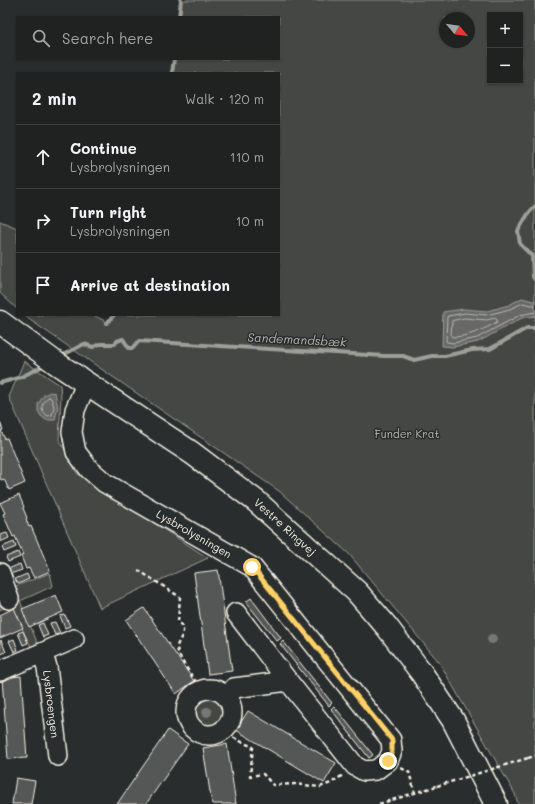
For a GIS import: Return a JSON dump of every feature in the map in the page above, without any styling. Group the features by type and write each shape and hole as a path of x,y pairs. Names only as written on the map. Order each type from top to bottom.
{"main road":[{"name":"Vestre Ringvej","path":"0,322 86,384 192,453 256,501 357,592 387,627 421,672 452,720 496,804"}],"street":[{"name":"Lysbrolysningen","path":"86,384 75,410 72,432 76,452 89,469 105,483 252,567 392,740 392,751 388,761 376,770 364,771 355,766"},
{"path":"0,575 9,598"},
{"path":"236,614 355,766"},
{"name":"Lysbroengen","path":"0,671 74,639"},
{"name":"Lysbroengen","path":"42,653 47,667 58,756"},
{"path":"227,698 234,688 288,681"},
{"path":"210,689 217,690 227,698 232,710 232,716 225,728 214,734 208,735 196,731 191,726 186,714 189,702 193,696 210,689"}],"path":[{"path":"138,570 180,597 178,622 183,627 184,632 177,646 179,655 202,691"},
{"path":"221,731 253,747 250,776 263,774 273,785 296,784 320,787 337,779 355,766"},
{"path":"379,804 535,756"},
{"path":"409,772 415,793"}],"green space":[{"name":"Funder Krat","path":"181,0 535,0 535,804 518,804 515,794 439,662 349,554 279,491 25,316 95,316 107,322 113,316 280,316 280,72 172,72 174,60 280,60 280,16 179,16"},
{"path":"0,221 16,228 16,308 0,293"},
{"path":"24,361 60,385 59,439 77,473 208,558 100,608 9,397"},
{"path":"50,573 53,586 20,601 39,647 32,649 11,605 0,610 0,596 11,588"},
{"path":"203,694 209,694 219,701 222,710 221,716 215,723 209,726 203,726 193,719 190,713 190,707 197,697"}],"water":[{"path":"522,298 533,301 535,300 535,316 522,318 478,342 453,347 442,346 443,312 464,309 487,311 509,305"},
{"path":"50,392 55,393 58,407 55,420 46,420 38,411 38,404 44,395"}],"building":[{"path":"0,422 3,430 1,431 5,439 7,438 25,483 9,490 4,479 1,480 0,477"},
{"path":"19,495 29,527 31,526 50,571 34,578 29,568 26,569 21,556 23,555 15,536 13,537 0,503"},
{"path":"7,533 9,538 0,542 0,535"},
{"path":"14,542 16,547 4,552 2,547"},
{"path":"18,552 20,557 8,562 6,557"},
{"path":"20,564 22,570 10,574 8,569"},
{"path":"218,570 232,671 208,674 194,573"},
{"path":"27,574 29,579 18,584 15,579"},
{"path":"56,595 63,612 29,627 22,609"},
{"path":"251,598 281,638 277,641 246,602"},
{"path":"14,608 23,628 0,638 0,615"},
{"path":"144,608 194,681 176,694 126,620"},
{"path":"65,615 70,626 65,628 60,616"},
{"path":"55,622 60,633 55,635 50,623"},
{"path":"43,623 48,635 43,637 38,625"},
{"path":"23,631 28,643 23,645 18,633"},
{"path":"14,639 18,650 14,652 9,641"},
{"path":"1,640 6,652 1,654 0,641"},
{"path":"283,641 332,703 329,706 280,644"},
{"path":"21,676 27,758 8,759 2,678"},
{"path":"334,706 373,755 369,758 331,709"},
{"path":"248,711 336,763 324,783 236,730"},
{"path":"168,730 188,744 146,804 117,804"},
{"path":"227,744 236,804 212,804 203,748"},
{"path":"16,778 35,781 31,804 12,804"}],"waterway":[{"path":"179,16 181,0"},
{"path":"172,72 174,60"},
{"path":"535,206 528,214 518,231 520,244 532,256 533,277 535,280"},
{"path":"107,323 113,316"},
{"name":"Sandemandsbæk","path":"63,355 84,344 93,347 100,344 115,344 117,341 123,339 129,348 133,348 139,341 403,356 414,360 432,356 445,356 472,350 490,349 527,328 535,328"},
{"name":"Sandemandsbæk","path":"0,383 21,377 41,367"}],"route":[{"path":"252,567 392,740 392,751 388,761"}]}
